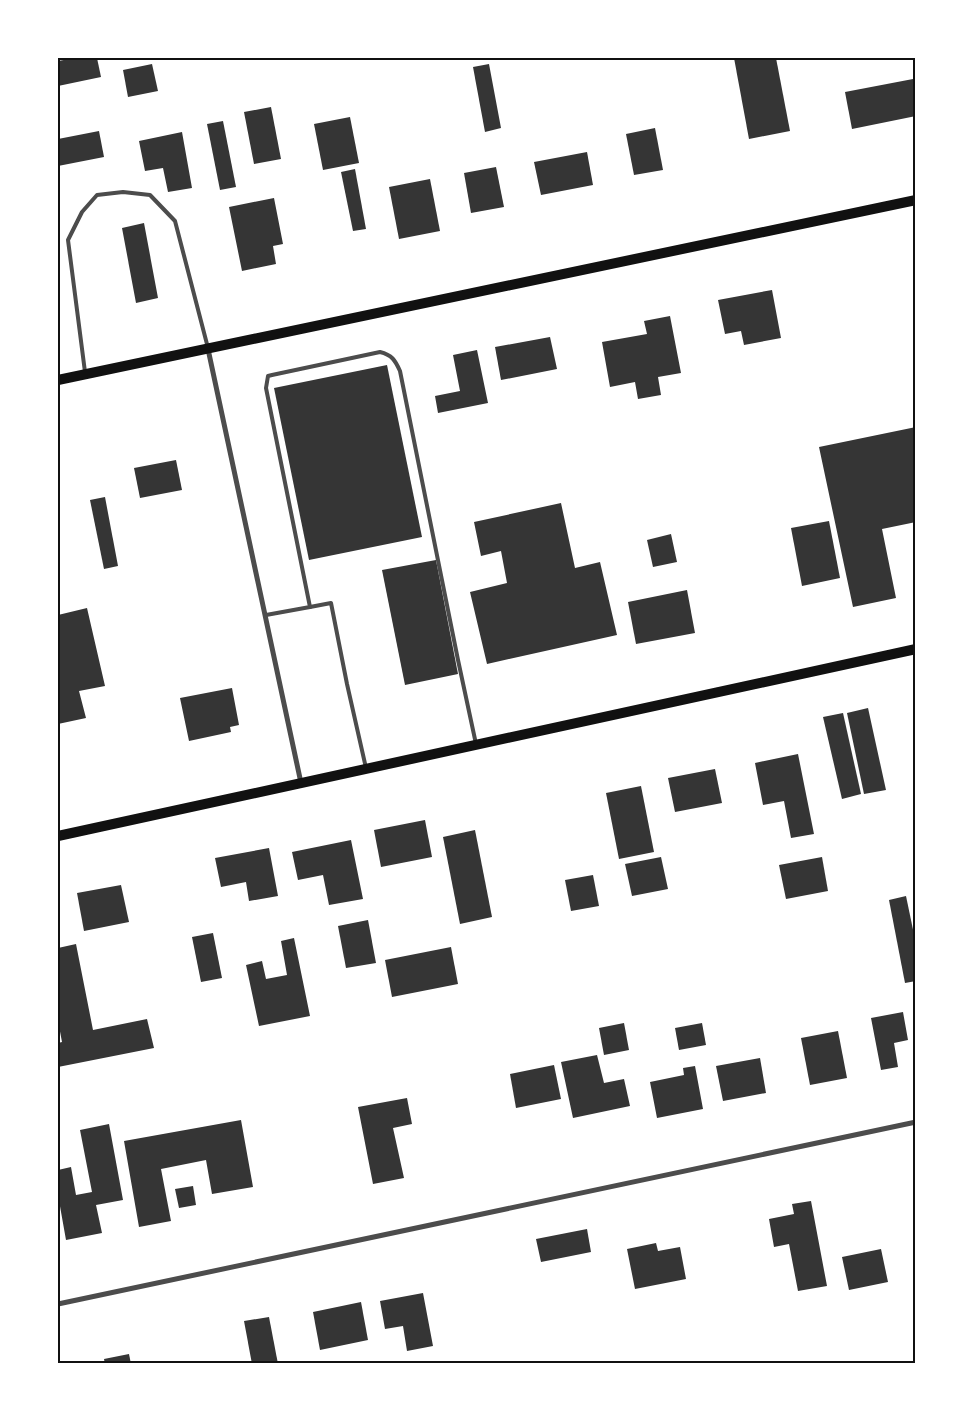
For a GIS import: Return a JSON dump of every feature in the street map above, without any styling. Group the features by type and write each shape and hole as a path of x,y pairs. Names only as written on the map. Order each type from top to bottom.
{"main road":[{"path":"58,380 916,200"},
{"path":"58,836 916,649"}],"street":[{"path":"208,348 301,782"},
{"path":"58,1304 916,1122"}],"lane":[{"path":"85,374 68,240 82,212 97,195 123,192 150,195 175,221 208,348"},
{"path":"310,607 266,388 266,380 272,374 380,352 390,355 400,371 476,744"},
{"path":"266,615 332,603 347,684 366,769"}],"building":[{"path":"75,58 97,58 101,77 58,86 58,61"},
{"path":"734,58 776,58 790,131 749,139"},
{"path":"152,64 158,91 128,97 123,70"},
{"path":"489,64 501,128 485,132 473,67"},
{"path":"913,79 916,93 916,116 852,129 845,92"},
{"path":"271,107 281,159 254,164 244,112"},
{"path":"350,117 359,163 323,170 314,124"},
{"path":"223,121 236,187 220,190 207,124"},
{"path":"655,128 663,170 634,175 626,134"},
{"path":"99,131 104,157 58,166 58,139"},
{"path":"182,132 192,188 168,192 163,168 145,171 139,141"},
{"path":"587,152 593,185 541,195 534,162"},
{"path":"496,167 504,207 471,213 464,173"},
{"path":"355,169 366,229 353,231 341,172"},
{"path":"430,179 440,231 399,239 389,187"},
{"path":"274,198 283,244 273,246 276,264 242,271 229,207"},
{"path":"144,223 158,298 136,303 122,228"},
{"path":"772,290 781,338 744,345 741,331 725,334 718,300"},
{"path":"670,316 681,373 658,377 661,395 638,399 635,382 610,387 602,342 647,334 644,321"},
{"path":"550,337 557,369 501,380 495,347"},
{"path":"477,350 488,403 438,413 435,396 460,391 453,355"},
{"path":"387,365 422,537 309,560 274,388"},
{"path":"916,427 916,522 882,529 896,598 853,607 819,447"},
{"path":"176,460 182,490 140,498 134,468"},
{"path":"105,497 118,566 104,569 90,500"},
{"path":"561,503 575,568 600,562 617,635 487,664 470,592 507,583 501,551 481,556 474,522"},
{"path":"829,521 840,578 802,586 791,528"},
{"path":"671,534 677,562 653,567 647,540"},
{"path":"436,560 458,674 405,685 382,570"},
{"path":"687,590 695,633 636,644 628,602"},
{"path":"87,608 105,686 79,691 86,718 58,724 58,615"},
{"path":"232,688 239,725 230,727 231,732 189,741 180,698"},
{"path":"868,708 886,790 864,794 847,713"},
{"path":"843,713 861,794 842,799 823,717"},
{"path":"798,754 814,834 791,838 784,801 763,805 755,763"},
{"path":"715,769 722,803 675,812 668,778"},
{"path":"641,786 654,852 619,859 606,793"},
{"path":"425,820 432,857 381,867 374,830"},
{"path":"475,830 492,917 460,924 443,837"},
{"path":"351,840 363,899 329,905 323,875 298,880 292,852"},
{"path":"269,848 278,896 249,901 246,882 221,887 215,858"},
{"path":"661,857 668,889 632,896 625,864"},
{"path":"822,857 828,891 786,899 779,865"},
{"path":"593,875 599,906 571,911 565,880"},
{"path":"121,885 129,922 84,931 77,893"},
{"path":"906,896 916,944 916,981 905,983 889,900"},
{"path":"368,920 376,963 346,968 338,926"},
{"path":"213,933 222,978 201,982 192,937"},
{"path":"294,938 310,1016 259,1026 246,965 262,961 266,979 287,975 281,941"},
{"path":"76,944 93,1030 147,1019 154,1048 58,1067 58,1043 62,1042 58,1021 58,948"},
{"path":"451,947 458,984 392,997 385,960"},
{"path":"903,1012 908,1040 894,1043 898,1067 881,1070 871,1018"},
{"path":"624,1023 629,1050 604,1055 599,1028"},
{"path":"702,1023 706,1045 679,1050 675,1028"},
{"path":"838,1031 847,1078 810,1085 801,1038"},
{"path":"597,1055 604,1083 624,1079 630,1106 573,1118 561,1062"},
{"path":"760,1058 766,1093 723,1101 716,1066"},
{"path":"554,1065 561,1099 516,1108 510,1074"},
{"path":"695,1066 703,1109 657,1118 650,1082 684,1075 683,1068"},
{"path":"407,1098 412,1124 393,1128 404,1178 373,1184 358,1107"},
{"path":"241,1120 253,1187 212,1194 206,1160 161,1169 171,1221 139,1227 124,1141"},
{"path":"109,1124 123,1200 96,1205 102,1233 66,1240 58,1195 58,1170 71,1167 76,1195 92,1192 80,1130"},
{"path":"193,1186 196,1205 179,1208 175,1189"},
{"path":"811,1201 827,1286 798,1291 789,1244 774,1247 769,1219 794,1214 792,1204"},
{"path":"587,1229 591,1252 541,1262 536,1239"},
{"path":"656,1243 658,1251 680,1247 686,1279 635,1289 627,1249"},
{"path":"881,1249 888,1282 849,1290 842,1257"},
{"path":"423,1293 433,1346 407,1351 403,1326 385,1329 380,1301"},
{"path":"361,1302 368,1340 320,1350 313,1312"},
{"path":"269,1317 278,1364 252,1364 244,1321"},
{"path":"129,1354 131,1364 105,1364 104,1359"}]}
